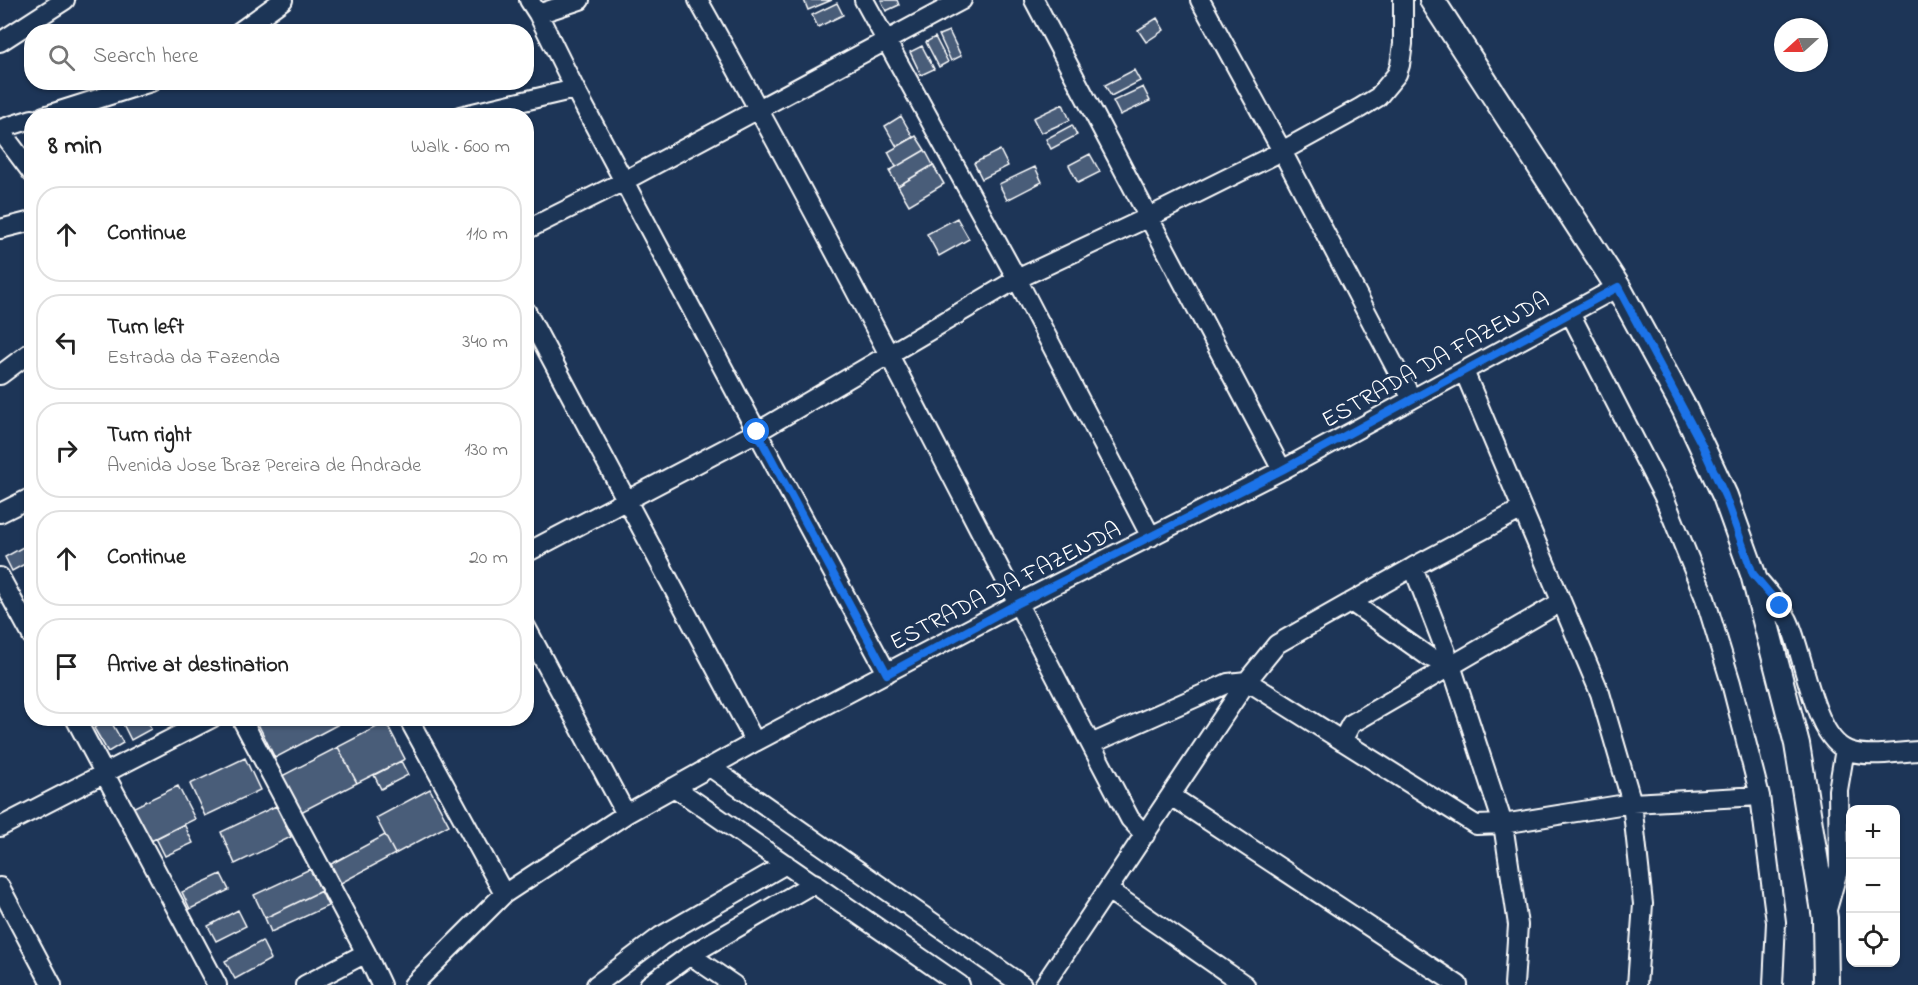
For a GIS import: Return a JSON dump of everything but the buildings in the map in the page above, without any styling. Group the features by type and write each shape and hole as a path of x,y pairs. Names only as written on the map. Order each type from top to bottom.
{"main road":[{"path":"1432,0 1618,287 1701,443 1725,496 1753,574 1797,744 1824,918 1826,985"}],"street":[{"path":"28,24 65,0"},
{"path":"251,24 283,0"},
{"path":"698,0 759,108 1130,819 1145,835"},
{"path":"864,0 1017,279 1151,537"},
{"path":"534,226 624,181 962,0"},
{"path":"1034,0 1282,470"},
{"path":"1200,0 1412,399"},
{"path":"534,549 757,432 1017,279 1282,151 1378,97 1392,83 1401,65 1403,0"},
{"path":"567,2 534,7 575,89 887,674"},
{"path":"0,42 24,26"},
{"path":"494,108 575,89"},
{"path":"69,108 126,90"},
{"path":"24,122 0,130 24,162"},
{"path":"0,230 24,223"},
{"name":"ESTRADA DA FAZENDA","path":"413,985 504,894 626,814 755,742 1017,604 1282,470 1618,287"},
{"path":"1570,313 1664,497 1706,598 1760,796 1776,922 1773,985"},
{"path":"534,326 755,742"},
{"path":"0,375 24,357"},
{"path":"1464,371 1600,693 1632,802 1643,904 1637,985"},
{"path":"0,513 24,501"},
{"path":"1044,985 1248,681 1277,644 1413,567 1522,509"},
{"path":"1413,567 1451,664 1503,824 1518,925 1514,985"},
{"path":"1753,574 1774,598 1787,619 1800,651 1818,712 1832,739 1845,749 1868,753 1918,751"},
{"path":"0,577 24,621"},
{"path":"1351,602 1430,657 1451,664"},
{"path":"1342,741 1351,724 1561,602"},
{"path":"534,642 626,814"},
{"path":"1091,744 1228,683 1248,681 1476,825 1503,824 1632,802 1760,796"},
{"path":"79,726 217,985"},
{"path":"0,827 197,726"},
{"path":"245,726 381,985"},
{"path":"412,726 504,894"},
{"path":"1824,918 1839,867 1838,790 1845,749"},
{"path":"710,767 1022,985"},
{"path":"674,787 960,985"},
{"path":"1171,796 1458,985"},
{"path":"596,985 661,936 786,864"},
{"path":"649,985 690,955 814,884"},
{"path":"0,887 52,985"},
{"path":"1108,890 1245,985"},
{"path":"305,985 366,953"},
{"path":"690,955 735,985"}],"route":[{"path":"757,432 887,674 1017,604 1282,470 1618,287 1701,443 1725,496 1753,574 1780,606"}]}
